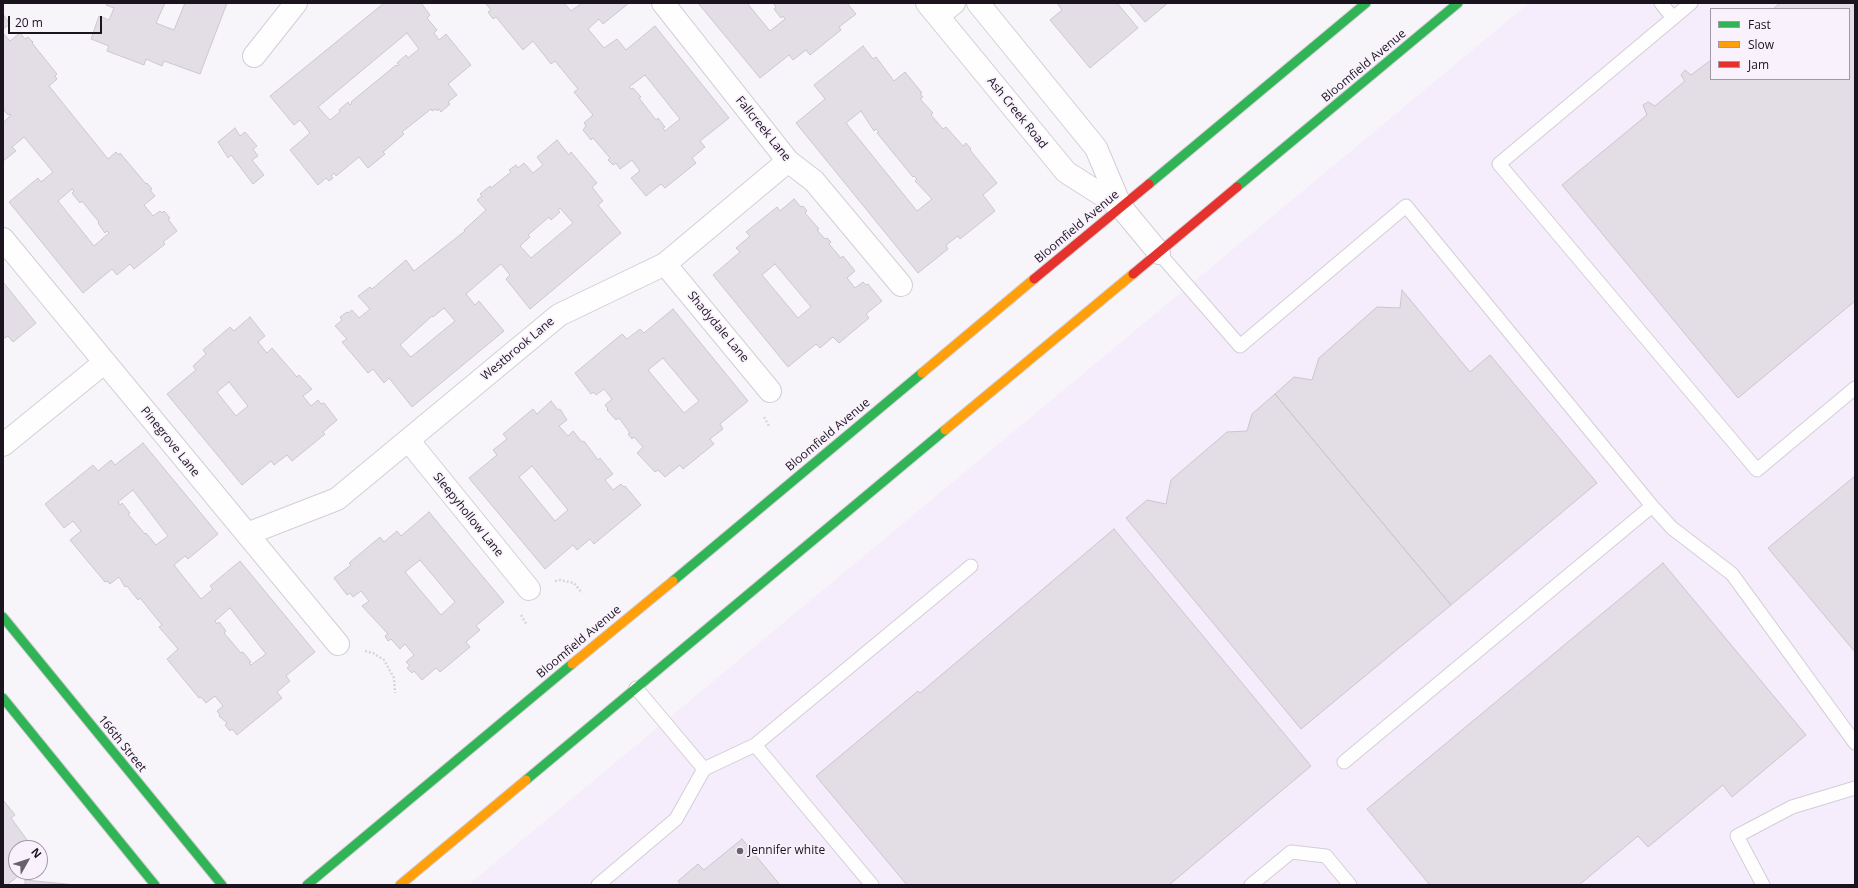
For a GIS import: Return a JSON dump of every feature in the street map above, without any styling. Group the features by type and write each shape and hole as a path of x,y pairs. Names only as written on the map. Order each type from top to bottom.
{"main road":[{"name":"Bloomfield Avenue","path":"306,885 1366,3"},
{"name":"Bloomfield Avenue","path":"400,885 1458,3"},
{"name":"166th Street","path":"3,617 222,885"},
{"path":"3,698 155,885"}],"street":[{"path":"254,56 296,3"},
{"name":"Fallcreek Lane","path":"662,3 788,162 814,181 901,286"},
{"name":"Ash Creek Road","path":"978,3 1096,148 1121,207 1159,252"},
{"name":"Ash Creek Road","path":"940,7 1066,172 1121,207"},
{"name":"Westbrook Lane","path":"246,534 337,499 559,315 665,264 788,162"},
{"name":"Pinegrove Lane","path":"3,239 338,644"},
{"name":"Shadydale Lane","path":"665,264 770,391"},
{"path":"3,445 105,362"},
{"name":"Sleepyhollow Lane","path":"408,440 529,589"}],"lane":[{"path":"1661,3 1673,18"},
{"path":"1690,3 1499,164 1756,470 1855,388"},
{"path":"1159,252 1240,346 1406,206 1652,506 1672,528 1732,574 1855,744"},
{"path":"1344,762 1652,506"},
{"path":"598,885 676,819 704,769 756,745 971,566"},
{"path":"636,688 704,769"},
{"path":"756,745 872,885"},
{"path":"1764,885 1737,836 1792,807 1855,788"},
{"path":"1251,885 1291,852 1326,856 1350,885"}],"path":[{"path":"338,644 344,648 373,653 384,660 394,678 395,693"}],"shaded area":[{"path":"1529,3 1855,3 1855,885 468,885"}],"building":[{"path":"107,3 165,3 156,23 174,30 185,3 227,3 200,74 164,61 162,66 146,59 144,65 107,51 109,46 91,39 99,16 109,20 114,8 106,5"},
{"path":"384,3 421,3 430,15 427,18 437,30 434,33 439,40 446,34 471,65 448,84 457,95 448,102 450,104 441,112 439,109 437,111 436,109 432,111 431,109 402,132 404,134 383,152 385,154 368,168 359,157 336,176 334,173 331,176 333,178 329,181 326,178 318,185 290,150 310,133 300,120 294,125 270,96","holes":["407,33 419,49 408,58 406,55 397,63 399,65 396,65 351,102 352,103 350,105 348,102 339,110 340,112 330,120 318,107"]},
{"path":"564,3 571,11 582,3 629,3 603,24 599,19 588,29 604,48 617,39 626,50 655,26 729,118 700,141 705,147 692,158 696,163 665,188 661,184 646,196 631,178 640,171 632,160 620,169 616,163 613,165 608,160 610,158 593,138 591,140 583,130 586,126 584,123 593,115 574,92 578,89 555,61 551,64 533,41 523,50 496,17 493,19 488,12 491,10 486,4","holes":["645,75 680,119 665,131 663,128 665,127 658,118 656,120 639,98 641,97 633,88 631,89 629,87"]},
{"path":"698,3 747,3 770,31 785,19 783,16 781,18 774,9 776,7 773,3 847,3 856,14 839,27 841,30 810,55 806,50 793,60 789,55 760,78"},
{"path":"1057,3 1117,3 1138,28 1090,68 1050,20 1062,10"},
{"path":"1129,3 1168,3 1145,22"},
{"path":"1780,3 1855,3 1855,301 1738,398 1562,185 1647,115 1643,105 1648,102 1655,106 1685,81 1681,75 1685,70 1691,75 1710,61 1710,80 1850,80 1850,8 1774,8"},
{"path":"3,14 10,24 3,29"},
{"path":"3,33 10,41 20,33 25,39 28,37 33,42 32,43 57,74 55,76 57,79 49,86 108,159 116,152 119,155 120,153 146,184 147,183 155,196 144,205 153,216 160,211 162,213 164,211 170,218 168,219 177,231 163,242 165,244 134,269 130,264 117,275 112,269 83,293 9,202 38,178 41,182 53,172 24,137 12,147 16,151 3,161 3,123 11,115 8,115 4,110 3,112","holes":["72,189 74,191 72,193 80,203 82,201 99,222 98,223 105,233 107,231 109,233 94,246 58,201"]},
{"path":"863,46 873,59 876,57 894,81 905,72 922,93 920,94 923,97 920,99 933,113 931,115 943,129 946,127 963,146 966,143 997,183 983,195 995,211 960,239 958,236 946,245 948,249 918,273 796,123 825,99 814,85","holes":["861,111 874,131 876,129 879,132 877,133 913,177 914,176 917,179 915,181 932,199 917,211 846,123"]},
{"path":"235,128 240,136 245,132 257,146 253,149 258,156 252,160 264,175 253,184 231,155 228,158 218,142"},
{"path":"557,140 569,155 571,152 597,183 592,187 603,201 598,205 621,233 530,309 506,279 510,275 501,264 466,294 475,305 479,301 504,331 412,407 389,378 384,383 373,369 368,373 342,342 347,339 335,326 342,320 340,317 347,312 348,313 352,310 359,318 370,309 358,296 370,287 372,289 406,260 414,271 465,231 464,230 486,210 477,200 482,196 480,194 490,186 491,188 511,172 509,170 516,165 518,168 524,163 533,173 543,165 537,157","holes":["560,208 573,223 531,258 520,246 530,237 528,235 549,217 551,220 560,212 558,210","444,308 455,321 411,357 400,345 432,316 433,317"]},
{"path":"794,199 801,207 803,206 807,211 805,213 819,229 817,230 825,239 827,238 831,242 829,244 841,258 843,256 855,271 847,278 855,288 863,282 866,285 868,284 882,301 866,314 869,318 839,343 833,337 820,348 816,344 788,367 713,275 740,252 736,248 750,236 746,232 777,207 780,211","holes":["775,264 811,307 798,318 762,275"]},
{"path":"3,282 36,323 13,342 8,336 3,339"},
{"path":"1402,290 1470,372 1490,355 1597,483 1451,605 1275,394 1294,377 1312,380 1319,358 1377,307 1400,308"},
{"path":"673,309 748,401 720,424 723,429 710,439 714,444 683,469 680,465 665,477 658,470 655,472 637,453 643,447 634,437 632,439 628,434 630,433 619,418 616,420 607,410 608,409 605,405 612,399 604,389 596,395 594,392 591,394 575,373 622,334 627,339 640,329 644,333","holes":["663,358 699,401 684,413 648,370"]},
{"path":"250,317 265,336 258,342 267,353 272,348 297,377 299,375 312,389 303,396 311,406 318,400 321,404 324,403 337,420 323,432 325,434 292,461 287,455 274,465 271,461 242,485 167,394 196,370 193,366 206,354 203,350 230,327 234,331","holes":["229,382 248,406 236,416 217,392"]},
{"path":"1275,394 1451,605 1301,729 1126,518 1147,500 1166,504 1171,480 1227,432 1247,431 1252,414"},
{"path":"551,401 558,410 560,409 567,420 559,426 568,436 573,431 582,442 584,441 598,460 600,458 613,474 605,480 613,490 621,484 624,487 625,486 641,505 594,544 590,539 577,550 573,545 545,569 469,478 497,455 493,450 507,439 503,434 533,409 537,414","holes":["532,466 568,510 555,521 519,477"]},
{"path":"143,443 218,534 188,559 185,556 174,565 201,599 213,589 210,586 240,561 315,652 286,676 290,681 277,692 282,698 237,735 232,729 230,731 225,725 227,723 219,716 220,715 217,711 223,706 215,696 206,703 201,697 199,698 167,659 178,649 159,627 162,625 140,598 138,600 127,586 125,587 119,577 110,584 107,581 105,582 70,540 81,531 73,521 64,528 45,504 93,465 98,471 111,460 115,465","holes":["133,490 168,536 156,545 128,514 130,513 122,503 120,505 118,502","230,608 266,654 251,665 249,663 251,662 243,652 241,653 224,633 226,631 219,622 217,624 215,621"]},
{"path":"1855,476 1855,652 1768,548"},
{"path":"429,512 504,602 476,626 480,630 466,642 470,647 440,672 436,668 422,680 414,671 412,673 407,668 410,666 406,662 414,655 405,644 400,649 391,639 388,641 385,636 388,634 362,606 369,601 361,591 353,597 350,593 347,595 334,578 351,565 349,563 380,537 384,542 397,531 401,536","holes":["420,560 455,602 441,615 405,572"]},
{"path":"1114,529 1311,766 1169,885 907,885 816,776 918,691 920,693"},
{"path":"1663,563 1806,735 1732,797 1723,785 1648,847 1638,836 1579,885 1430,885 1367,809"},
{"path":"3,800 15,815 11,818 27,840 8,840 8,880 13,880 7,885 3,885"},
{"name":"Jennifer white","path":"742,839 780,885 681,885 678,881 698,864 704,870"},
{"path":"25,880 76,885 25,885"}],"traffic: fast":[{"path":"1149,184 1366,3"},
{"path":"1237,187 1458,3"},
{"path":"673,581 922,373"},
{"path":"526,780 945,430"},
{"path":"3,617 222,885"},
{"path":"307,885 572,664"},
{"path":"3,698 155,885"}],"traffic: slow":[{"path":"945,430 1133,274"},
{"path":"922,373 1034,279"},
{"path":"572,664 673,581"},
{"path":"400,885 526,780"}],"traffic: jam":[{"path":"1034,279 1149,184"},
{"path":"1133,274 1237,187"}],"place":[{"name":"Jennifer white","path":"740,851"}]}
